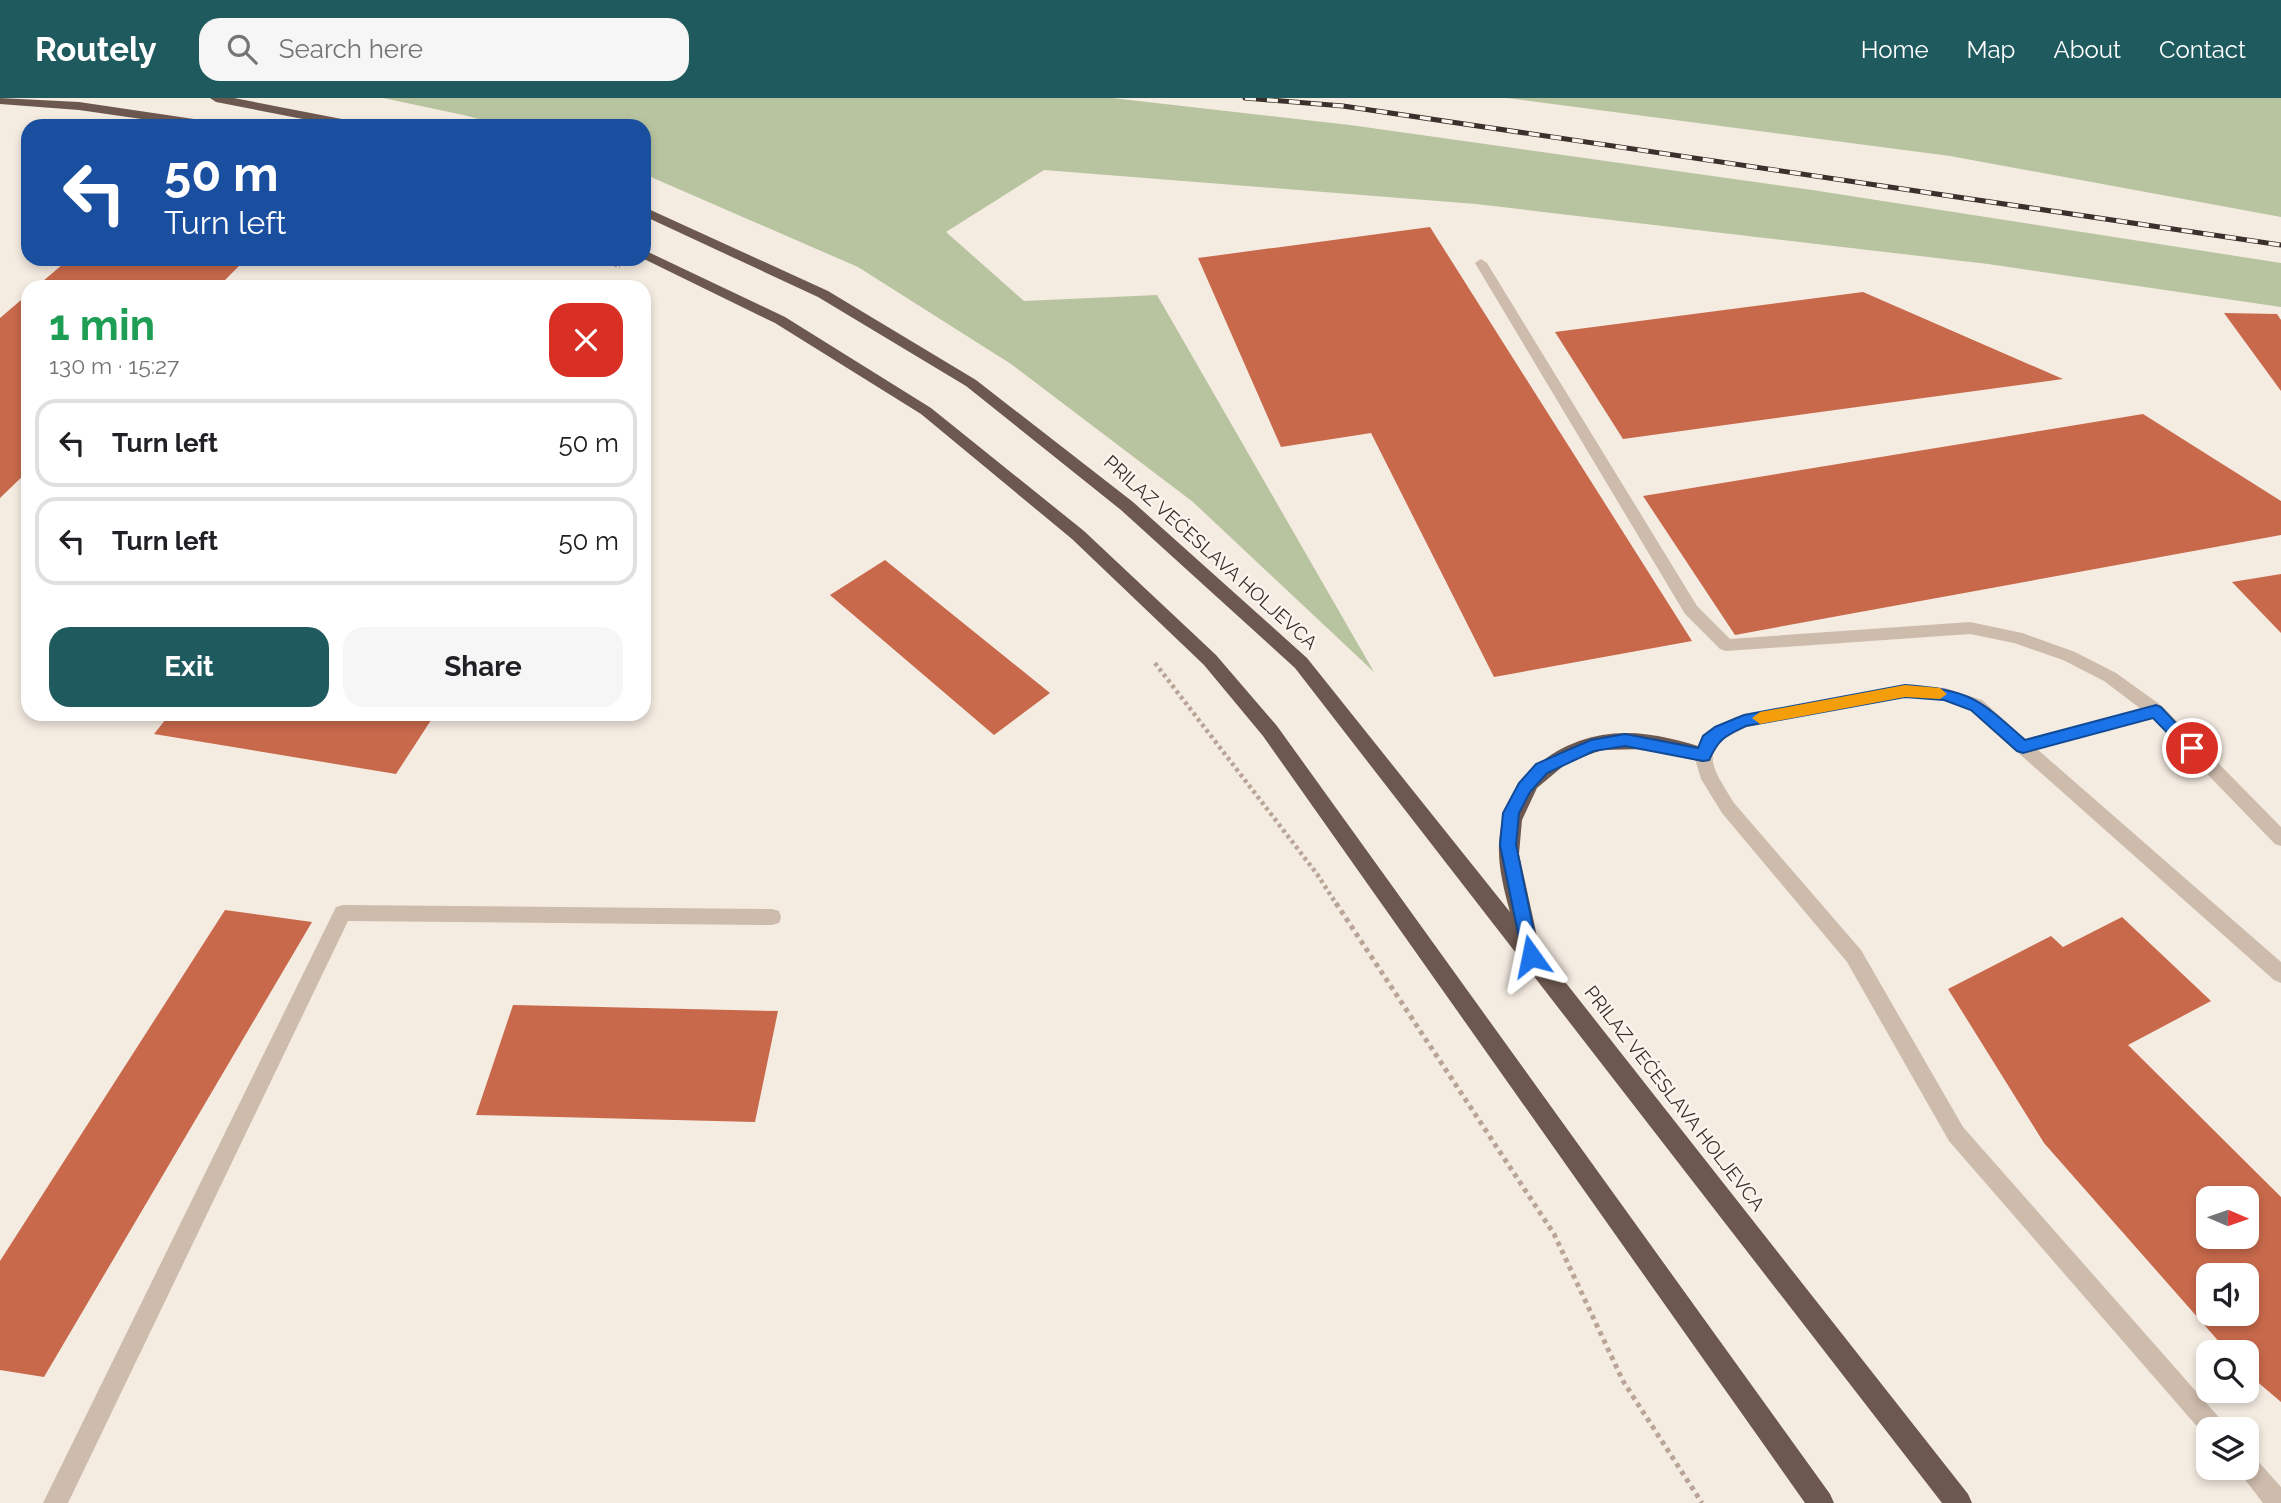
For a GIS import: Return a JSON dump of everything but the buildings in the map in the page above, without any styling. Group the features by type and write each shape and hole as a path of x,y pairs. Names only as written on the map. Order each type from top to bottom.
{"highway":[{"path":"216,98 322,119"},
{"path":"0,100 79,106 167,119"},
{"name":"PRILAZ VEĆESLAVA HOLJEVCA","path":"651,214 823,295 971,383 1127,506 1301,663 1767,1254 1959,1503"},
{"path":"651,257 780,320 926,411 1077,535 1210,660 1270,731 1821,1503"},
{"path":"1531,956 1508,845 1511,813 1525,787 1542,769 1591,746 1625,740 1703,755"}],"lane":[{"path":"1481,263 1691,610 1726,645 1970,628 2016,637 2069,656 2110,677 2156,711 2281,839"},
{"path":"2204,1417 1956,1133 1920,1065 1854,956 1728,808 1710,779 1703,755 1709,741 1721,731 1744,721 1905,691 1945,694 1976,705 2281,974"},
{"path":"2023,746 2156,711"},
{"path":"55,1503 344,913 772,917"},
{"path":"2259,1480 2279,1503"}],"path":[{"path":"617,266 626,270"},
{"path":"1154,662 1317,874 1554,1234 1623,1381 1702,1503"}],"green space":[{"path":"383,98 1112,98 1350,125 1812,190 2281,263 2281,307 1988,264 1476,204 1044,170 946,232 1024,301 1157,295 1374,672 1193,502 1011,364 858,267 651,177 651,119 478,119"},
{"path":"1507,98 2281,98 2281,217 1950,156"}],"railway":[{"path":"1245,98 1343,106 2281,245"}],"slow traffic":[{"path":"1760,718 1905,691 1940,694"}],"route":[{"path":"1531,956 1508,845 1511,813 1525,787 1542,769 1591,746 1625,740 1703,755 1709,741 1721,731 1744,721 1905,691 1945,694 1976,705 2023,746 2156,711 2192,748"}]}
